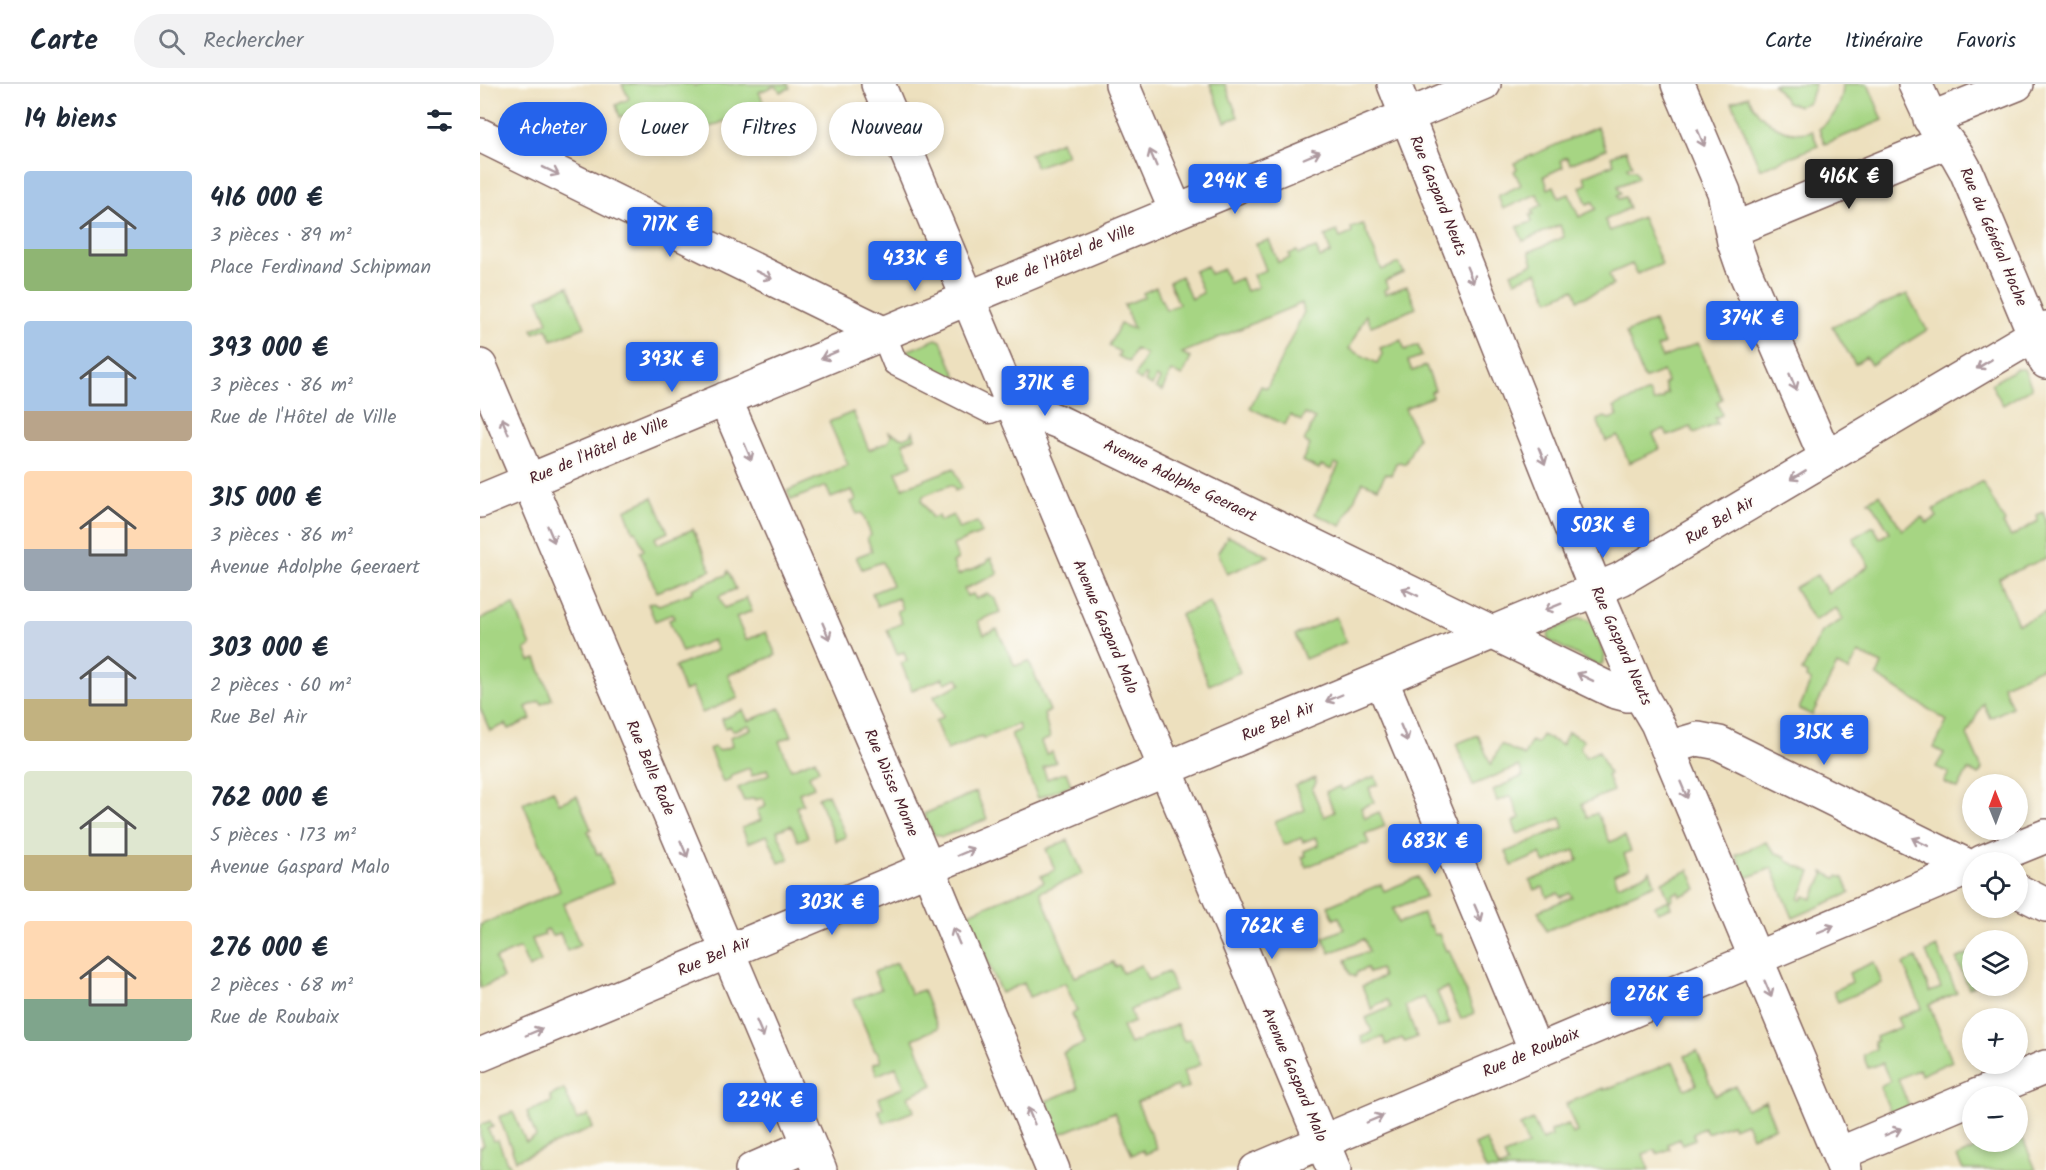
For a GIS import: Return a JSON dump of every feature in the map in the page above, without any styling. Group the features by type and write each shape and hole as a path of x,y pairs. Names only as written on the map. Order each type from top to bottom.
{"street":[{"name":"Avenue Gaspard Malo","path":"878,84 1328,1156"},
{"path":"1122,84 1176,212"},
{"name":"Rue Gaspard Neuts","path":"1394,84 1596,590 1640,693 1657,723 1839,1165"},
{"name":"Rue de l'Hôtel de Ville","path":"480,501 1484,84"},
{"path":"1678,84 1724,192 1742,265 1826,458"},
{"name":"Rue du Général Hoche","path":"1915,84 1938,130 1966,171 2042,341"},
{"path":"1732,230 1938,130 2017,84"},
{"path":"480,135 883,333 895,363 990,411 1011,403"},
{"name":"Rue Bel Air","path":"480,1055 1621,579 1826,458 2042,341"},
{"name":"Rue Belle Rade","path":"480,366 815,1158"},
{"name":"Rue Wisse Morne","path":"725,399 928,868 1053,1170"},
{"name":"Avenue Adolphe Geeraert","path":"1011,403 1059,422 1613,691 1628,694 1640,693"},
{"path":"1381,679 1536,1051"},
{"path":"1667,748 1698,739 1719,743 1962,860"},
{"name":"Rue de Roubaix","path":"2008,852 2046,836"},
{"name":"Rue de Roubaix","path":"1256,1170 1328,1156 1536,1051 1962,871"},
{"path":"2028,896 2046,905"},
{"path":"2000,1086 2046,1067"},
{"path":"1839,1165 1962,1103"},
{"path":"752,1170 815,1158"}],"green space":[{"path":"622,84 693,84 694,86 700,84 788,84 790,88 780,92 774,86 759,92 763,102 721,102 721,122 709,128 709,102 622,102 629,99"},
{"path":"1210,84 1225,84 1238,117 1225,122"},
{"path":"1773,84 1815,84 1809,102 1799,106 1787,102"},
{"path":"1843,84 1868,84 1883,120 1825,144 1819,129 1837,110"},
{"path":"1748,96 1759,113 1774,126 1792,132 1812,131 1818,146 1760,169 1732,102"},
{"path":"1597,127 1606,149 1570,164 1567,157 1561,160 1563,167 1544,176 1548,189 1554,186 1559,198 1569,194 1579,217 1596,209 1593,202 1587,204 1580,187 1587,184 1584,176 1614,164 1611,156 1626,150 1632,165 1627,167 1629,170 1635,170 1638,178 1618,186 1621,193 1617,195 1619,199 1625,197 1629,208 1605,220 1610,231 1642,217 1662,264 1637,274 1632,264 1609,274 1613,285 1578,300 1574,289 1549,300 1537,272 1515,281 1511,273 1533,264 1529,252 1564,237 1560,225 1523,241 1517,227 1532,222 1530,215 1534,214 1532,210 1542,205 1537,194 1503,209 1498,196 1521,185 1514,171 1517,169 1514,163"},
{"path":"1061,141 1067,155 1036,167 1030,154"},
{"path":"1363,224 1382,270 1399,263 1404,273 1385,281 1388,288 1384,290 1385,294 1407,286 1416,308 1371,326 1366,315 1349,349 1377,363 1382,354 1380,348 1401,340 1405,350 1418,345 1422,356 1408,361 1412,371 1426,366 1435,390 1431,392 1432,397 1405,408 1418,438 1405,464 1396,463 1391,475 1386,473 1378,488 1363,482 1341,526 1315,514 1339,465 1335,463 1332,470 1321,465 1319,469 1302,461 1310,445 1304,441 1315,419 1305,414 1301,421 1290,415 1285,425 1250,408 1261,386 1267,388 1304,312 1302,303 1182,353 1191,358 1182,376 1171,371 1162,391 1156,388 1160,379 1156,377 1152,386 1145,382 1147,376 1144,375 1141,381 1135,377 1146,354 1135,349 1129,362 1118,356 1120,352 1109,346 1120,324 1134,329 1124,305 1144,297 1143,293 1156,287 1166,310 1179,304 1169,282 1181,276 1191,299 1203,293 1194,271 1207,266 1210,274 1223,269 1229,283 1241,278 1246,291 1258,287 1253,275 1266,270 1256,244 1269,240 1278,262 1290,258 1289,254 1297,251 1299,254 1316,248 1320,258 1331,253 1325,236 1337,231 1340,238 1352,233 1351,228"},
{"path":"568,286 585,327 552,340 547,328 534,333 532,329 548,322 538,299"},
{"path":"1907,294 1927,330 1871,365 1866,357 1855,364 1832,326"},
{"path":"1654,321 1664,344 1657,347 1662,358 1698,343 1722,399 1717,402 1722,415 1715,418 1717,424 1694,433 1691,427 1668,436 1664,429 1653,434 1660,449 1629,463 1618,436 1606,441 1597,420 1618,416 1614,407 1649,392 1654,402 1668,394 1663,371 1644,379 1626,333"},
{"path":"936,339 941,341 961,387 897,355"},
{"path":"2016,369 2024,369 2032,388 2003,405 1991,384"},
{"path":"853,412 869,450 888,442 891,436 889,432 903,438 911,435 913,431 915,438 903,443 912,465 896,472 903,488 954,468 962,488 955,491 950,485 923,496 922,501 932,518 938,516 940,521 953,515 959,529 977,522 982,533 953,545 958,559 953,562 958,575 987,563 987,560 991,558 998,574 964,589 967,596 973,594 976,599 987,594 994,597 1000,612 978,621 984,634 997,629 1015,666 1029,661 1050,711 1044,714 1050,738 1041,742 1046,754 1052,752 1056,762 1043,768 1047,779 1066,772 1071,785 1038,798 1011,734 1020,730 1018,724 947,750 935,721 943,717 934,696 961,684 958,678 945,683 943,678 912,690 901,663 907,661 904,652 897,654 887,630 902,623 897,611 902,609 898,598 877,606 872,593 892,585 882,562 862,569 856,557 872,551 867,538 871,535 862,513 857,514 851,502 856,500 852,490 831,498 826,486 791,500 787,491 848,465 829,422"},
{"path":"1982,481 2011,537 2038,521 2037,515 2043,512 2046,520 2046,558 1999,578 2018,624 2046,612 2046,666 2003,685 2012,707 1990,718 1983,703 1967,735 1982,769 1980,774 1968,770 1966,774 1962,774 1962,781 1958,789 1944,782 1949,773 1936,767 1944,753 1934,748 1947,721 1877,676 1882,664 1858,653 1849,671 1837,665 1812,715 1799,709 1811,681 1802,671 1822,632 1843,619 1836,608 1814,621 1794,588 1817,575 1828,593 1869,566 1853,538 1873,526 1880,538 1890,532 1872,503 1868,501 1880,494 1902,530 1922,517 1927,523 1937,517 1933,510"},
{"path":"653,497 668,532 655,538 658,544 693,529 711,570 657,592 640,552 644,550 625,510"},
{"path":"1228,536 1269,556 1227,574 1218,552"},
{"path":"728,571 736,589 719,596 724,608 746,597 752,611 736,617 746,640 766,632 776,655 728,675 738,698 702,713 692,688 684,691 675,667 717,650 713,640 682,652 669,620 674,618 672,614 655,621 648,604 654,602 659,605 693,592 692,589 726,575"},
{"path":"1210,602 1240,672 1209,685 1180,615"},
{"path":"514,605 531,646 525,649 530,661 536,659 552,699 542,704 540,701 526,707 531,719 509,729 506,724 490,731 480,708 480,619"},
{"path":"1336,617 1346,642 1305,659 1295,635"},
{"path":"1579,618 1588,620 1593,626 1605,656 1602,664 1596,665 1548,640 1549,632"},
{"path":"780,708 792,736 779,741 791,769 815,759 819,770 809,775 814,787 799,793 803,804 796,807 808,837 798,841 791,825 777,831 789,859 779,863 767,835 748,843 742,828 761,820 757,810 766,806 763,798 744,801 738,788 769,774 767,769 752,776 749,768 731,775 730,779 723,782 709,749 714,747 719,751 732,746 730,737 751,729 749,725 732,731 730,726 725,728 722,719 743,710 748,721"},
{"path":"1568,732 1584,740 1580,747 1585,757 1599,751 1609,774 1607,775 1613,791 1582,804 1587,817 1597,813 1610,842 1625,836 1631,851 1624,854 1630,868 1614,874 1618,885 1646,874 1650,870 1655,884 1546,931 1538,911 1572,897 1570,893 1561,897 1558,893 1547,897 1543,887 1534,890 1530,881 1578,860 1575,850 1545,863 1540,854 1512,866 1506,852 1564,827 1561,818 1517,834 1513,822 1520,818 1511,796 1497,801 1493,790 1523,776 1519,766 1473,785 1456,744 1478,735 1491,765 1501,744 1524,756 1531,741 1537,744 1542,735 1562,745"},
{"path":"1375,776 1378,784 1369,788 1374,802 1361,808 1365,818 1379,812 1385,826 1365,834 1369,844 1306,867 1302,857 1306,856 1304,851 1319,845 1316,837 1303,842 1301,838 1284,845 1275,822 1305,810 1295,786 1315,778 1316,783 1312,789 1324,817 1334,812 1326,792 1340,786 1342,790"},
{"path":"553,790 559,803 577,796 591,829 588,831 597,854 601,853 613,883 563,904 580,945 567,951 560,933 552,936 548,929 544,931 545,935 532,939 541,962 529,968 520,948 495,959 503,978 480,988 480,925 560,891 523,803"},
{"path":"976,792 987,819 942,837 933,834 924,814"},
{"path":"828,794 846,837 836,841 818,798"},
{"path":"1068,840 1083,874 1040,892 1075,977 1113,962 1115,967 1119,965 1123,973 1141,965 1148,980 1168,972 1175,990 1130,1010 1134,1022 1122,1027 1130,1044 1177,1024 1184,1041 1190,1039 1201,1064 1183,1072 1189,1087 1179,1091 1177,1086 1137,1102 1157,1149 1145,1154 1143,1150 1132,1155 1114,1112 1060,1134 1046,1101 1078,1088 1063,1053 1084,1044 1072,1014 1077,1011 1065,983 1029,997 1024,983 1001,993 967,914 1044,882 1041,876 1055,870 1046,849"},
{"path":"1766,842 1776,853 1785,856 1787,861 1811,872 1799,899 1802,900 1805,896 1812,899 1824,875 1823,872 1836,878 1838,876 1844,878 1850,893 1793,918 1772,868 1746,878 1736,855"},
{"path":"1689,870 1697,889 1680,896 1678,892 1672,894 1673,899 1669,901 1671,907 1658,912 1655,906 1669,900 1662,882"},
{"path":"1418,877 1426,896 1393,909 1398,923 1423,914 1435,935 1439,934 1446,951 1449,950 1474,1013 1461,1019 1447,988 1437,992 1450,1023 1438,1028 1424,997 1405,1006 1417,1037 1405,1042 1402,1038 1386,1045 1383,1037 1364,1044 1361,1037 1372,1032 1366,1018 1391,1007 1387,1000 1376,1005 1372,1010 1362,986 1383,977 1380,969 1369,973 1367,968 1357,972 1355,977 1350,974 1345,960 1369,951 1364,939 1330,953 1323,938 1344,929 1339,917 1334,919 1328,906 1381,884 1384,891"},
{"path":"1937,947 1957,993 1929,1005 1952,1061 1921,1075 1919,1069 1898,1079 1909,1106 1891,1114 1880,1086 1890,1081 1882,1063 1868,1068 1863,1055 1876,1049 1874,1042 1877,1041 1876,1037 1901,1027 1897,1018 1922,1008 1903,964 1916,958 1930,992 1941,988 1926,952"},
{"path":"1962,956 1962,972 1956,959"},
{"path":"1874,962 1882,983 1838,1002 1833,991 1852,982 1849,973"},
{"path":"897,963 911,994 923,990 938,1028 913,1039 933,1085 908,1096 914,1111 884,1123 878,1110 883,1108 879,1098 904,1087 896,1067 877,1075 873,1064 881,1061 853,1000 881,989 874,972"},
{"path":"1697,1051 1715,1095 1736,1086 1746,1109 1765,1101 1775,1127 1752,1137 1746,1123 1733,1128 1731,1124 1707,1133 1704,1128 1693,1133 1695,1139 1682,1144 1680,1139 1668,1144 1670,1149 1657,1154 1655,1150 1643,1154 1649,1170 1486,1170 1475,1145 1486,1140 1499,1168 1508,1165 1504,1155 1528,1145 1520,1126 1533,1120 1542,1140 1552,1136 1550,1131 1568,1124 1572,1134 1577,1132 1566,1104 1603,1088 1604,1090 1673,1062 1685,1089 1696,1085 1685,1056"},
{"path":"564,1089 577,1120 588,1115 593,1128 516,1160 499,1117 513,1112 526,1142 536,1137 527,1112 552,1102 550,1096"},
{"path":"490,1121 493,1127 488,1129 493,1141 498,1140 507,1163 513,1170 498,1170 497,1168 480,1170 480,1147 484,1145 480,1135 480,1125"},
{"path":"2028,1151 2036,1170 1963,1170 1957,1157 1968,1152"}]}
